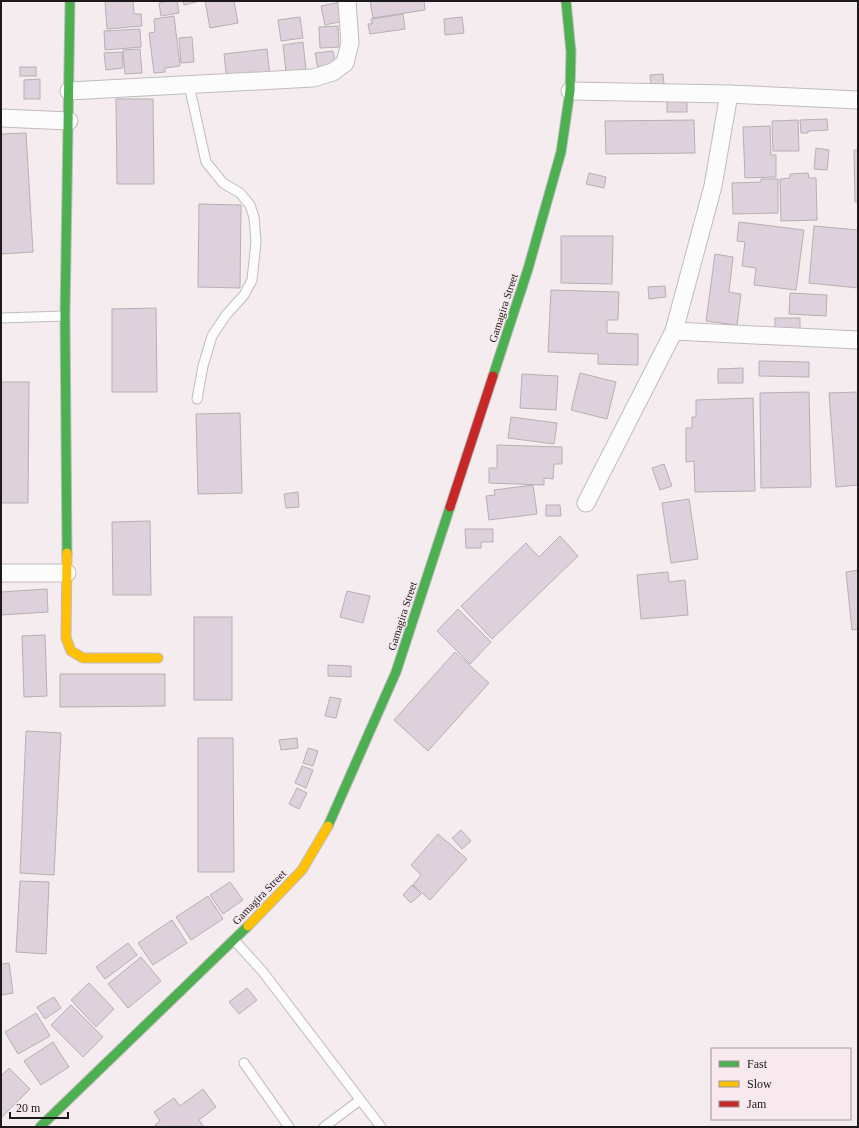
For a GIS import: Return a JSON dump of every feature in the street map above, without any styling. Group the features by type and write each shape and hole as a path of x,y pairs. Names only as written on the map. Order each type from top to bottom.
{"street":[{"path":"70,1 65,316 67,647 73,655 83,658 158,658"},
{"path":"69,92 313,78 333,72 345,63 350,43 347,1"},
{"name":"Gamagira Street","path":"40,1127 234,940 302,870 331,822 396,672 528,269 561,152 570,91 571,52 566,1"},
{"path":"570,91 729,94 858,100"},
{"path":"586,503 674,331 713,186 729,94"},
{"path":"1,118 69,121"},
{"path":"674,331 858,340"},
{"path":"1,573 67,573"}],"lane":[{"path":"189,85 206,162 223,183 240,193 250,205 254,217 256,242 252,280 244,295 226,315 212,336 203,366 197,399"},
{"path":"1,318 65,316"},
{"path":"234,940 263,972 381,1127"},
{"path":"244,1063 289,1127"},
{"path":"324,1127 360,1100"}],"building":[{"path":"105,1 133,1 134,14 141,14 142,26 107,29"},
{"path":"177,1 179,13 161,16 159,3"},
{"path":"183,1 200,1 184,5"},
{"path":"205,1 234,1 238,23 210,28"},
{"path":"370,1 424,1 425,10 373,18"},
{"path":"341,2 344,21 325,25 321,6"},
{"path":"403,14 405,29 370,34 368,24 372,24 371,19"},
{"path":"174,16 180,66 165,68 165,72 154,73 149,33 155,32 154,19"},
{"path":"300,17 303,38 281,41 278,20"},
{"path":"462,17 464,33 445,35 444,19"},
{"path":"338,26 339,47 320,48 319,27"},
{"path":"140,29 141,47 105,50 104,31"},
{"path":"192,37 194,62 181,63 179,38"},
{"path":"303,42 306,70 286,72 283,45"},
{"path":"140,49 142,73 125,74 123,50"},
{"path":"267,49 270,76 227,81 224,54"},
{"path":"333,51 336,67 318,69 315,53"},
{"path":"122,52 123,68 106,70 104,53"},
{"path":"20,67 36,67 36,76 20,76"},
{"path":"663,74 664,84 651,85 650,75"},
{"path":"40,79 40,99 24,99 24,80"},
{"path":"116,99 153,99 154,184 117,184"},
{"path":"667,101 687,101 687,112 667,112"},
{"path":"827,119 828,130 808,131 808,133 801,133 800,120"},
{"path":"694,120 695,153 606,154 605,121"},
{"path":"798,120 799,151 773,151 772,121"},
{"path":"770,126 771,155 776,155 776,177 745,178 743,127"},
{"path":"26,133 33,252 1,254 1,134"},
{"path":"816,148 829,150 827,170 814,169"},
{"path":"854,150 858,150 858,202 855,202"},
{"path":"589,173 606,177 604,188 586,184"},
{"path":"808,173 809,178 816,178 817,220 781,221 780,179 790,178 790,174"},
{"path":"761,179 778,179 778,213 733,214 732,183 761,182"},
{"path":"199,204 241,205 240,288 198,287"},
{"path":"739,222 804,230 796,290 754,285 756,268 742,266 745,242 737,241"},
{"path":"814,226 858,230 858,288 809,283"},
{"path":"561,236 613,236 612,284 561,283"},
{"path":"715,254 733,257 729,292 741,294 737,325 706,321"},
{"path":"665,286 666,297 649,299 648,287"},
{"path":"551,290 619,292 618,320 607,320 607,333 638,334 638,365 598,364 598,354 548,352"},
{"path":"790,293 827,295 826,316 789,314"},
{"path":"156,308 157,392 112,392 112,309"},
{"path":"775,318 800,318 800,329 775,329"},
{"path":"759,361 809,362 809,377 759,376"},
{"path":"743,368 743,383 718,383 718,369"},
{"path":"580,373 616,382 607,419 571,410"},
{"path":"522,374 558,376 556,410 520,408"},
{"path":"1,382 29,382 28,503 1,503"},
{"path":"809,392 811,487 761,488 760,393"},
{"path":"858,392 858,485 836,487 829,393"},
{"path":"753,398 755,491 695,492 694,461 686,462 686,428 692,428 692,417 696,417 696,400"},
{"path":"240,413 242,493 198,494 196,414"},
{"path":"511,417 557,423 554,444 508,438"},
{"path":"497,445 562,447 562,464 554,464 553,479 544,478 544,485 489,483 489,468 497,468"},
{"path":"664,464 672,486 660,490 652,468"},
{"path":"533,485 537,514 489,520 486,496 495,495 494,490"},
{"path":"298,492 299,507 286,508 284,494"},
{"path":"689,499 698,559 671,563 662,503"},
{"path":"546,505 560,505 561,516 546,516"},
{"path":"150,521 151,595 113,595 112,522"},
{"path":"465,529 493,529 493,542 481,542 481,548 466,548"},
{"path":"560,536 578,556 492,639 461,606 526,543 539,557"},
{"path":"858,570 858,629 852,630 846,572"},
{"path":"668,572 669,582 685,580 688,615 641,619 637,575"},
{"path":"47,589 48,612 1,615 1,592"},
{"path":"347,591 370,596 363,623 340,617"},
{"path":"458,609 491,642 470,664 437,631"},
{"path":"194,617 232,617 232,700 194,700"},
{"path":"45,635 47,696 24,697 22,636"},
{"path":"455,652 489,683 428,751 394,720"},
{"path":"328,665 351,666 351,677 328,676"},
{"path":"60,674 165,674 165,706 60,707"},
{"path":"330,697 341,699 336,718 325,716"},
{"path":"26,731 61,733 54,875 20,873"},
{"path":"198,738 233,738 234,872 198,872"},
{"path":"297,738 298,748 281,750 279,740"},
{"path":"308,748 318,751 313,766 303,763"},
{"path":"302,766 313,770 306,788 295,783"},
{"path":"297,788 307,793 299,809 289,804"},
{"path":"461,830 471,841 462,849 452,838"},
{"path":"438,834 467,859 430,900 413,885 421,875 411,865"},
{"path":"20,881 49,882 46,954 16,952"},
{"path":"230,882 243,900 223,914 210,895"},
{"path":"412,885 421,894 411,903 403,895"},
{"path":"208,896 223,919 191,940 176,917"},
{"path":"172,920 187,943 153,965 138,943"},
{"path":"128,943 137,955 105,979 96,967"},
{"path":"141,957 161,981 128,1008 108,984"},
{"path":"9,963 13,993 1,995 1,964"},
{"path":"89,983 114,1009 96,1027 71,1000"},
{"path":"247,988 257,1000 239,1014 229,1002"},
{"path":"54,997 61,1008 45,1019 37,1007"},
{"path":"71,1005 103,1037 83,1057 51,1025"},
{"path":"36,1013 50,1036 18,1054 5,1032"},
{"path":"53,1042 69,1067 41,1085 24,1061"},
{"path":"9,1068 30,1089 1,1118 1,1076"},
{"path":"203,1089 216,1107 199,1120 204,1127 157,1127 155,1125 160,1121 154,1112 174,1098 180,1106"}],"traffic: fast":[{"path":"67,553 65,316 70,1"},
{"path":"493,376 528,269 561,152 570,91 571,52 566,1"},
{"path":"328,826 396,672 450,507"},
{"path":"40,1127 248,926"}],"traffic: slow":[{"path":"67,553 66,638 71,651 83,658 158,658"},
{"path":"248,926 302,870 328,826"}],"traffic: jam":[{"path":"450,507 493,376"}]}
